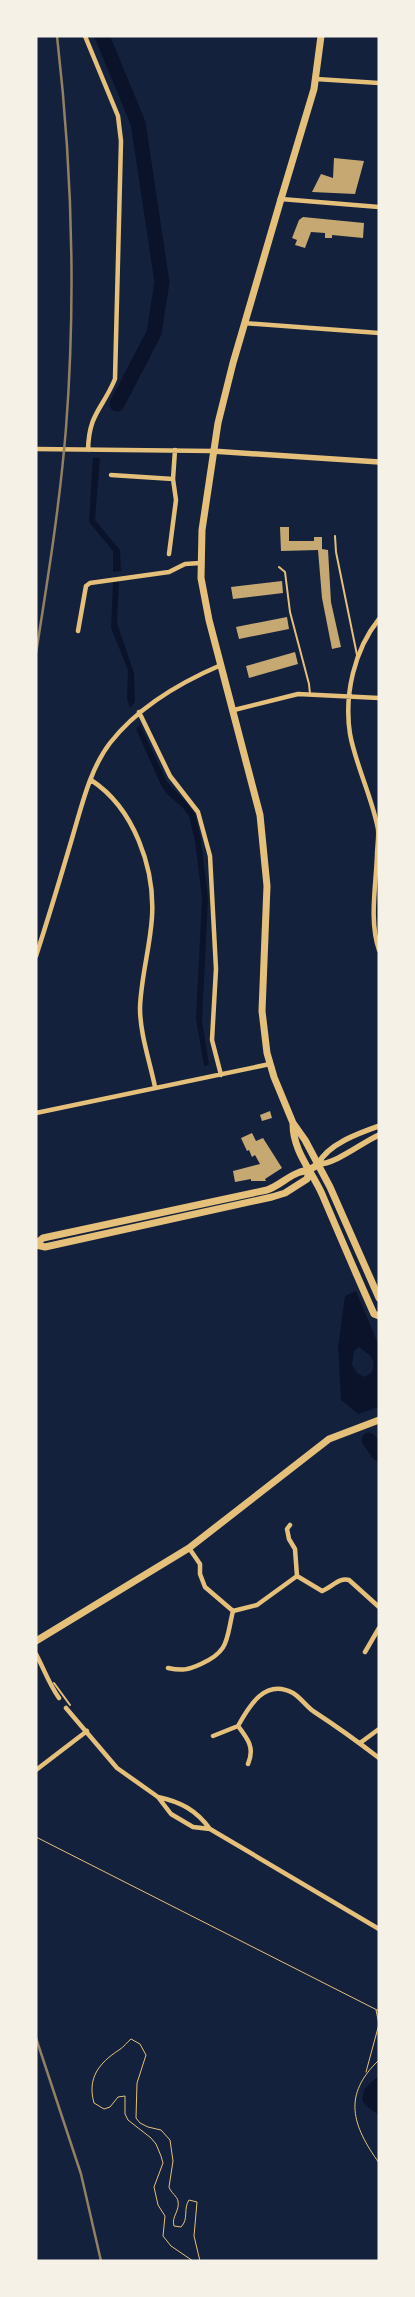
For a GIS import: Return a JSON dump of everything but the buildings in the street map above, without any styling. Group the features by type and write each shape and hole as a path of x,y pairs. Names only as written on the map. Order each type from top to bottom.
{"main road":[{"path":"321,36 316,79 223,397 212,451 202,530 200,563 204,599 255,787 262,830 267,901 262,1011 264,1039 270,1064 293,1123 318,1164 379,1298"},
{"path":"293,1123 293,1137 309,1172 321,1192 374,1314 379,1316"},
{"path":"36,1244 45,1247 285,1193 307,1179 309,1172 318,1164"},
{"path":"36,1244 43,1238 254,1193 276,1187 299,1172 309,1172"},
{"path":"254,1193 256,1201"},
{"path":"139,1217 141,1226"},
{"path":"36,1641 189,1548 329,1439 379,1420"}],"street":[{"path":"86,36 118,116 121,140 115,379 90,425 88,450"},
{"path":"316,79 379,84"},
{"path":"281,199 379,207"},
{"path":"244,323 379,333"},
{"path":"36,449 212,451 379,462"},
{"path":"169,554 176,500 173,479 175,450"},
{"path":"111,475 173,479"},
{"path":"78,631 86,586 90,583 169,572 185,564 200,563"},
{"path":"379,619 367,634 357,657 350,696 350,734 378,830 374,928 379,950"},
{"path":"36,956 91,780 109,745 139,712 177,688 221,664"},
{"path":"234,710 282,696 310,694 379,698"},
{"path":"139,712 170,776 198,812 210,856 216,969 212,1040 221,1075"},
{"path":"91,780 100,786 127,818 137,834 149,876 152,916 140,1010 156,1087"},
{"path":"36,1113 270,1064"},
{"path":"379,1126 359,1133 330,1150 322,1156 318,1164 328,1164 379,1135"},
{"path":"290,1525 287,1529 288,1539 294,1549 297,1576"},
{"path":"189,1548 200,1564 200,1574 205,1587 233,1611"},
{"path":"233,1611 257,1605 297,1576"},
{"path":"297,1576 322,1591 344,1579 349,1580 379,1607"},
{"path":"168,1668 186,1671 221,1653 226,1642 233,1611"},
{"path":"365,1652 379,1628"},
{"path":"36,1654 52,1682 50,1686 59,1698"},
{"path":"213,1736 238,1726 250,1704 270,1690 286,1690 294,1694 318,1714 337,1725 379,1758"},
{"path":"68,1707 118,1768 158,1797 171,1814 193,1827 210,1829"},
{"path":"238,1726 249,1741 252,1754 248,1764"},
{"path":"360,1743 379,1729"},
{"path":"36,1770 87,1730"},
{"path":"158,1797 178,1802 200,1815 210,1829 379,1930"}],"lane":[{"path":"335,536 336,552 357,657"},
{"path":"279,567 285,572 290,612 310,694"},
{"path":"52,1682 68,1707"}],"path":[{"path":"36,1837 379,2011"},
{"path":"375,2010 379,2024 366,2072 354,2098 354,2112 366,2145 379,2163"},
{"path":"193,2261 171,2246 163,2236 165,2216 158,2205 154,2191 163,2163 156,2144 128,2120 125,2114 125,2096 118,2097 110,2107 104,2109 94,2103 92,2081 95,2072 111,2054 122,2048 131,2039 140,2044 146,2055 137,2083 136,2118 140,2123 148,2127 161,2130 170,2140 173,2161 169,2187 178,2198 179,2204 173,2222 174,2226 181,2227 186,2218 187,2203 189,2200 197,2202 194,2236 200,2261"},
{"path":"366,2072 379,2060"}],"water":[{"path":"93,458 100,458 95,520 120,550 121,571 113,572 113,551 89,522"},
{"path":"119,581 117,623 134,673 135,702 130,708 127,698 128,670 111,628 113,582"},
{"path":"140,725 167,782 195,814 201,840 208,898 202,1021 209,1065 204,1066 196,1019 202,898 195,841 189,816 166,793 161,785 136,729"},
{"path":"356,1291 379,1346 379,1407 358,1414 341,1400 338,1347 345,1296","holes":["359,1347 373,1360 372,1372 365,1377 357,1373 352,1365 354,1351"]}],"waterway":[{"path":"102,36 138,123 162,282 154,333 117,404"},
{"path":"369,1440 379,1454"},
{"path":"379,2085 371,2093 370,2099 379,2106"}],"railway":[{"path":"36,653 60,484 66,428 71,330 72,281 69,183 57,36"},
{"path":"36,2038 81,2174 101,2261"}]}
